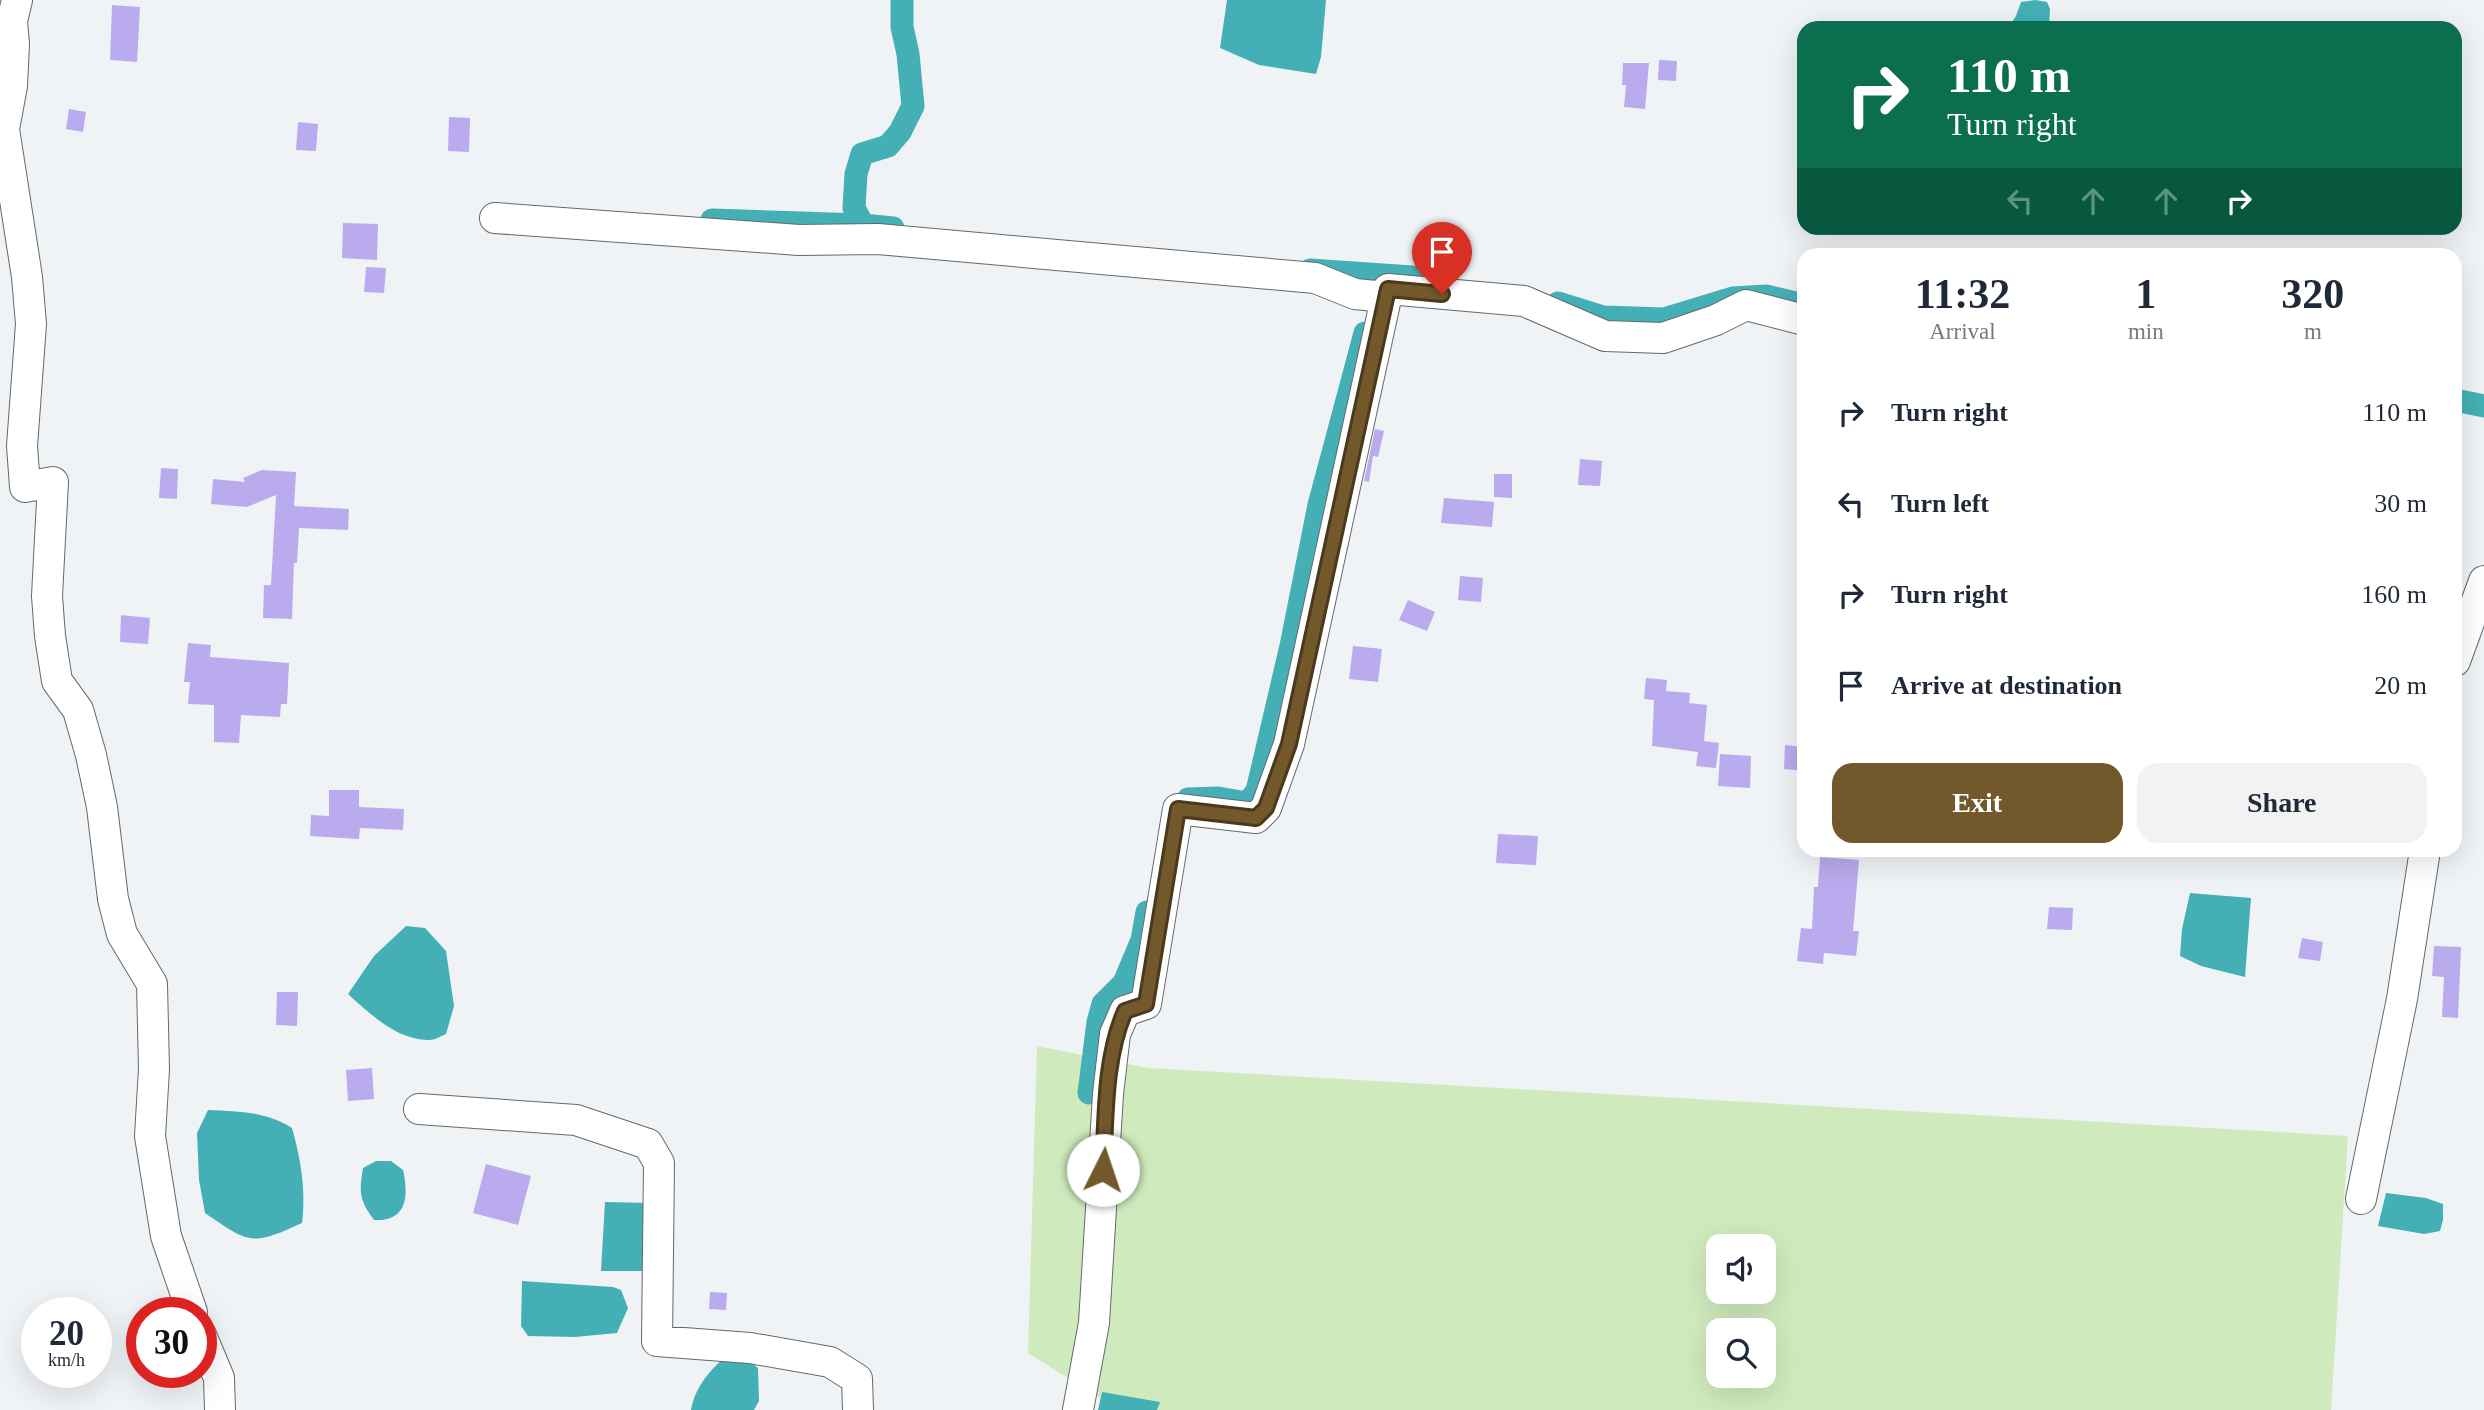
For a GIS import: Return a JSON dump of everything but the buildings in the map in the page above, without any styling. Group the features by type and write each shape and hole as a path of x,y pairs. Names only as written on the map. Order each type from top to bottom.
{"street":[{"path":"17,0 12,21 12,86 4,129 27,277 31,324 22,446 25,487 53,482 47,596 57,681 78,710 91,755 103,807 113,899 122,934 152,984 154,1069 150,1136 166,1236 187,1297"},
{"path":"495,218 799,240 878,239 1315,278 1355,294 1385,297"},
{"path":"1078,1410 1094,1323 1108,1094 1115,1034 1125,1011 1146,1004 1178,809 1256,818 1266,808 1289,744 1388,289 1524,301 1605,337 1663,338 1716,320 1746,305 1797,318"},
{"path":"2462,642 2484,581"},
{"path":"2361,1199 2402,999 2423,857"},
{"path":"419,1110 576,1120 648,1144 659,1163 657,1341 750,1348 830,1362 857,1379 858,1410"},
{"path":"217,1373 220,1410"}],"green space":[{"path":"1037,1046 1148,1068 2348,1136 2331,1410 1119,1410 1028,1353"}],"water":[{"path":"1227,0 1326,0 1321,57 1316,74 1259,65 1220,48"},
{"path":"2021,2 2047,2 2050,9 2049,21 2013,21"},
{"path":"2190,893 2251,898 2245,977 2201,966 2180,956 2182,929"},
{"path":"406,926 425,928 446,951 454,1006 446,1034 432,1040 407,1036 385,1025 348,994 374,956"},
{"path":"208,1110 263,1116 292,1128 302,1175 302,1223 272,1236 252,1238 232,1231 205,1213 199,1180 197,1133"},
{"path":"376,1161 391,1161 403,1170 406,1189 399,1212 393,1217 374,1220 361,1196 361,1183 363,1168"},
{"path":"2386,1193 2426,1198 2443,1204 2440,1231 2424,1234 2378,1226"},
{"path":"605,1202 649,1203 654,1271 601,1271"},
{"path":"522,1281 613,1287 621,1290 628,1308 617,1333 575,1337 528,1336 521,1326"},
{"path":"727,1355 747,1359 758,1368 759,1401 754,1410 691,1410 704,1380"},
{"path":"1102,1392 1160,1402 1157,1410 1098,1410"}],"waterway":[{"path":"893,228 863,225 854,208 856,174 862,154 888,146 900,132 913,106 908,54 902,27 902,0"},
{"path":"712,220 863,225"},
{"path":"1310,270 1412,277"},
{"path":"1558,303 1603,317 1664,319 1733,298 1766,296 1797,303"},
{"path":"1188,799 1218,798 1247,803 1257,791 1291,646 1319,505 1365,333"},
{"path":"2462,401 2484,406"},
{"path":"1089,1093 1098,1022 1103,1004 1124,983 1142,940 1147,912"}],"route":[{"path":"1103,1170 1115,1034 1125,1011 1146,1004 1178,809 1256,818 1266,808 1289,744 1388,289 1442,294"}]}
